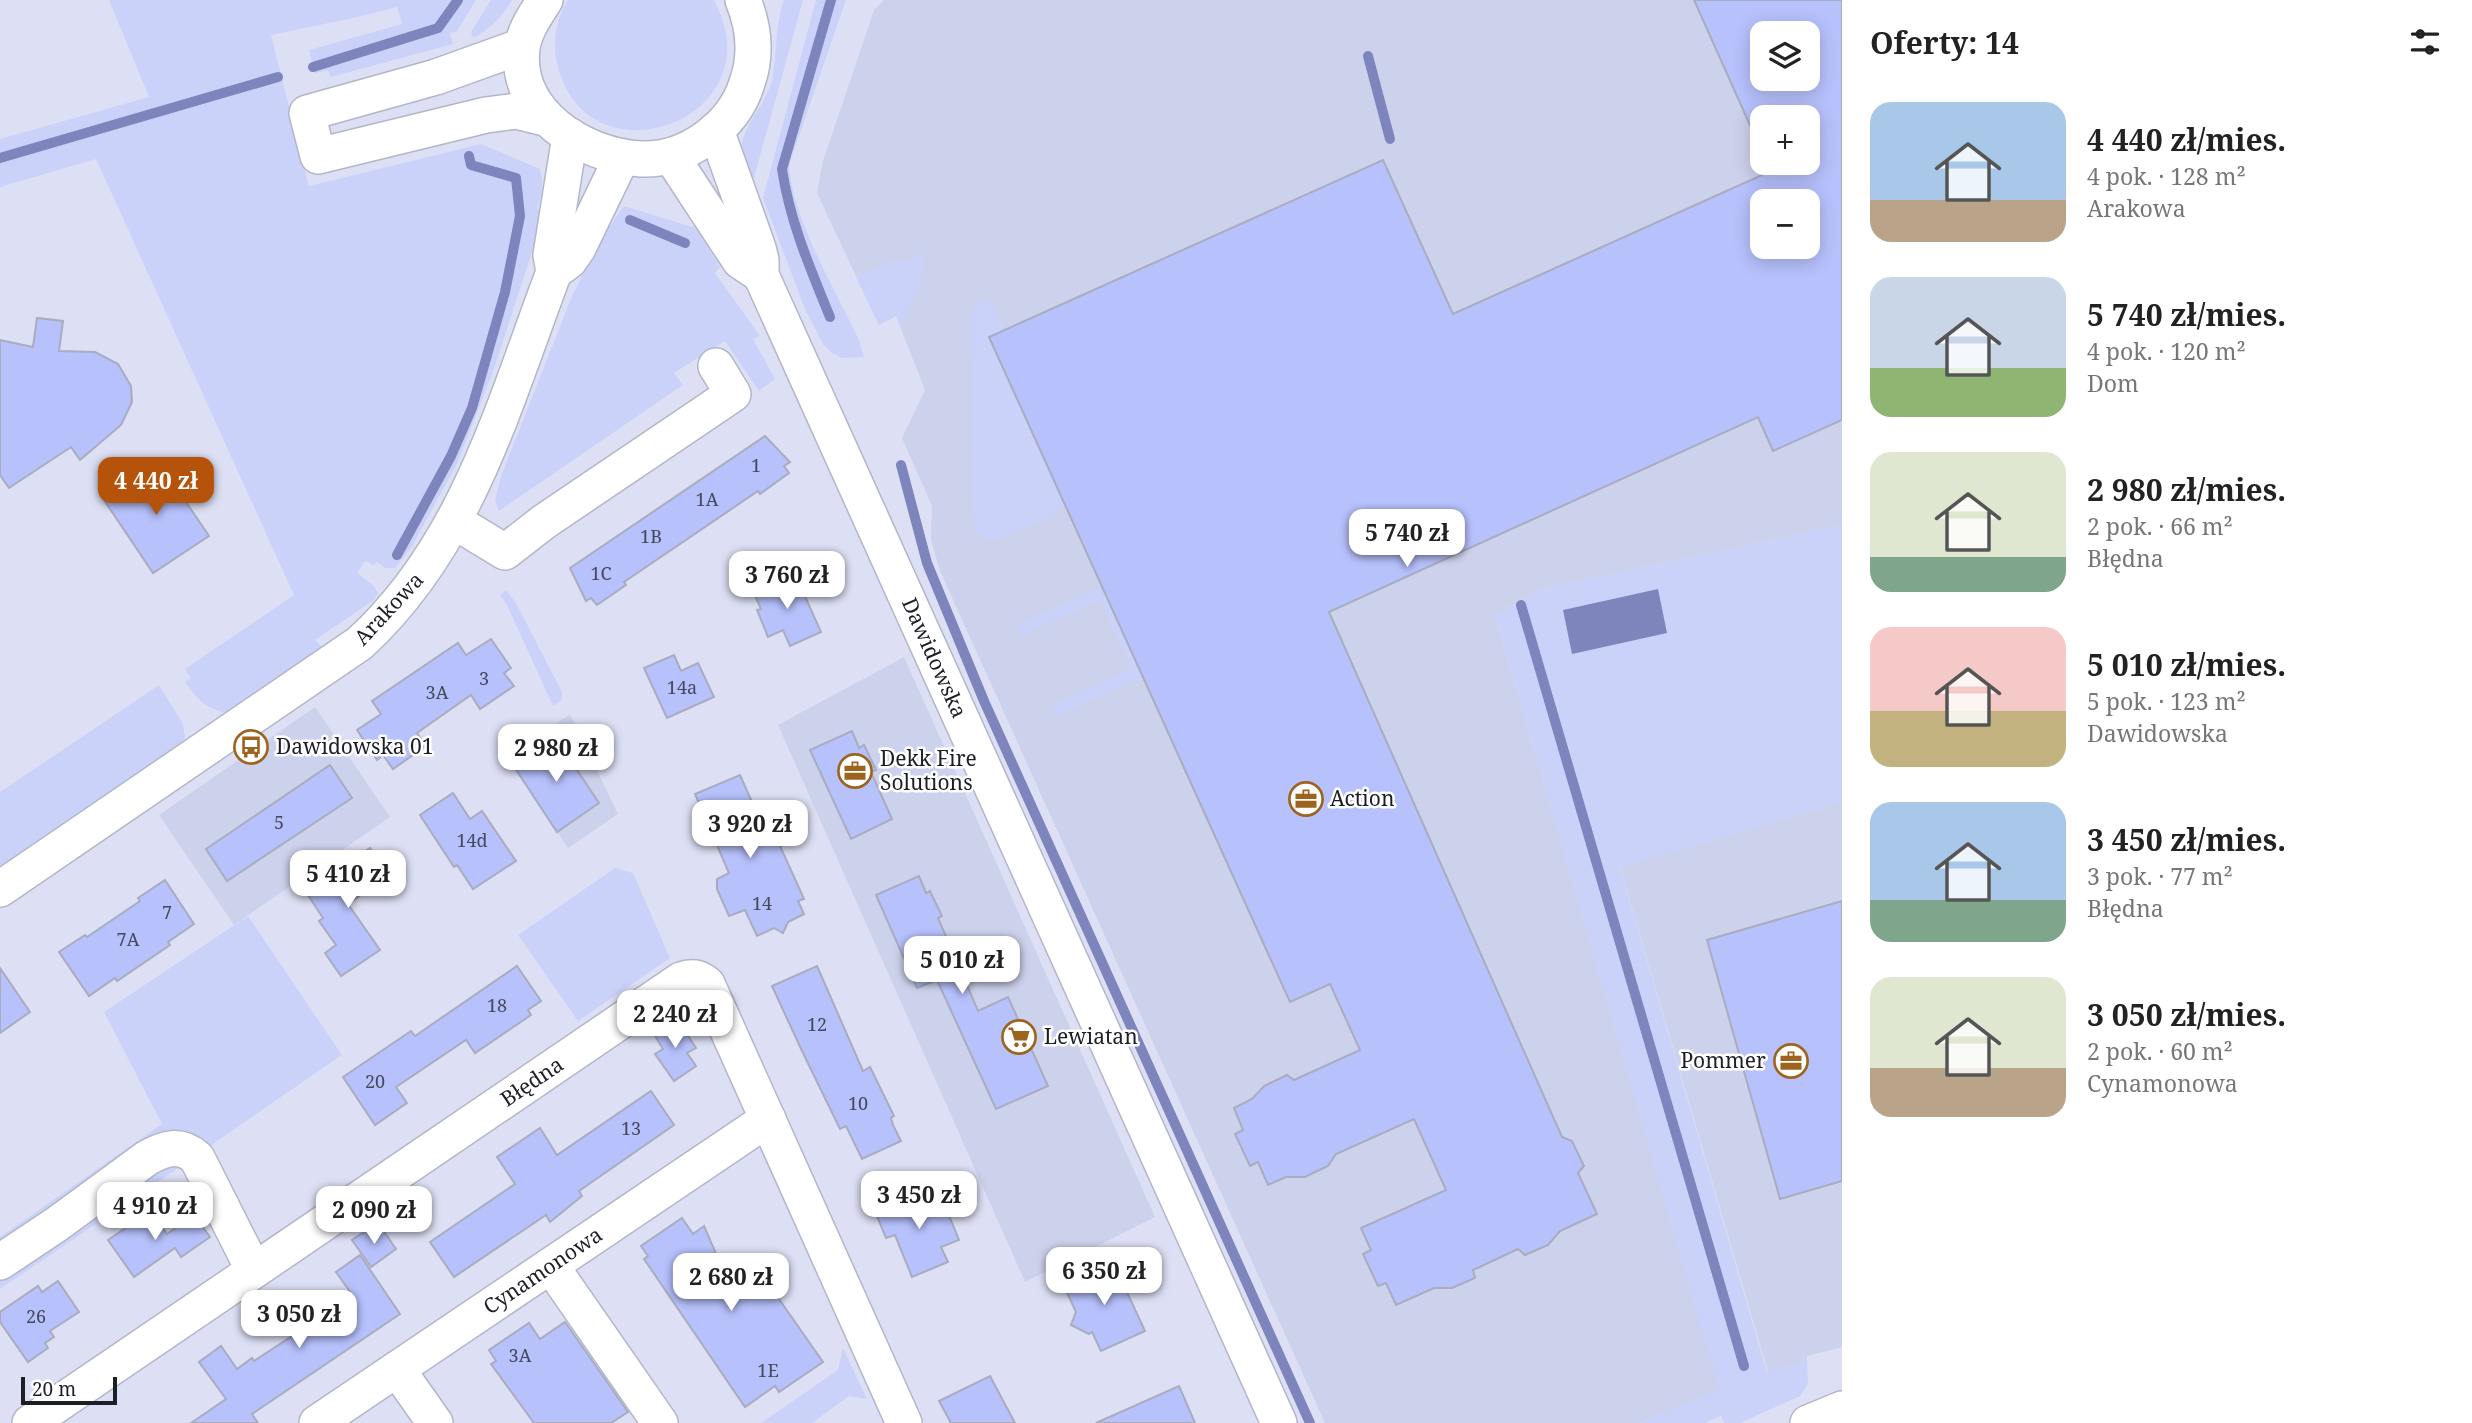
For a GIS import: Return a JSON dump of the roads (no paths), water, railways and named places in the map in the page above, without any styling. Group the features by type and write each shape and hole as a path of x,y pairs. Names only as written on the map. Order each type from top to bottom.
{"street":[{"path":"545,0 527,30 522,46 522,67 533,101 557,127 551,255 554,272 569,261 578,248 622,157"},
{"path":"522,46 436,77 307,113 318,156 486,115 516,111 557,127 597,150 642,159 671,156 700,143 716,130 736,108 745,92 753,57 752,8"},
{"name":"Dawidowska","path":"716,130 758,248 761,275 1279,1423"},
{"name":"Dawidowska","path":"671,156 740,261 761,275"},
{"name":"Arakowa","path":"0,889 360,643 391,613 418,580 454,521 479,472 554,272"},
{"path":"454,521 505,552 545,521 733,394 716,366"},
{"name":"Błędna","path":"30,1423 681,980 691,976 707,984 904,1423"},
{"name":"Cynamonowa","path":"317,1423 768,1119"},
{"path":"0,1262 147,1158 176,1147 190,1151 197,1158 255,1269"},
{"path":"551,1266 660,1423"},
{"path":"397,1369 435,1423"},
{"path":"1808,1423 1842,1409"}],"waterway":[{"path":"313,67 438,28 458,0"},
{"path":"830,317 795,226 782,169 831,0"},
{"path":"1368,56 1390,139"},
{"path":"0,158 278,77"},
{"path":"397,555 451,456 472,408 505,292 520,216 516,178 471,165 469,156"},
{"path":"630,220 685,243"},
{"path":"901,465 927,563 984,701 1310,1423"},
{"path":"1521,605 1744,1366"}],"place":[{"name":"Dawidowska 01","path":"251,747"},
{"name":"Dekk Fire Solutions","path":"855,771"},
{"name":"Action","path":"1306,799"},
{"name":"Lewiatan","path":"1019,1037"},
{"name":"Pommer","path":"1791,1061"}]}
